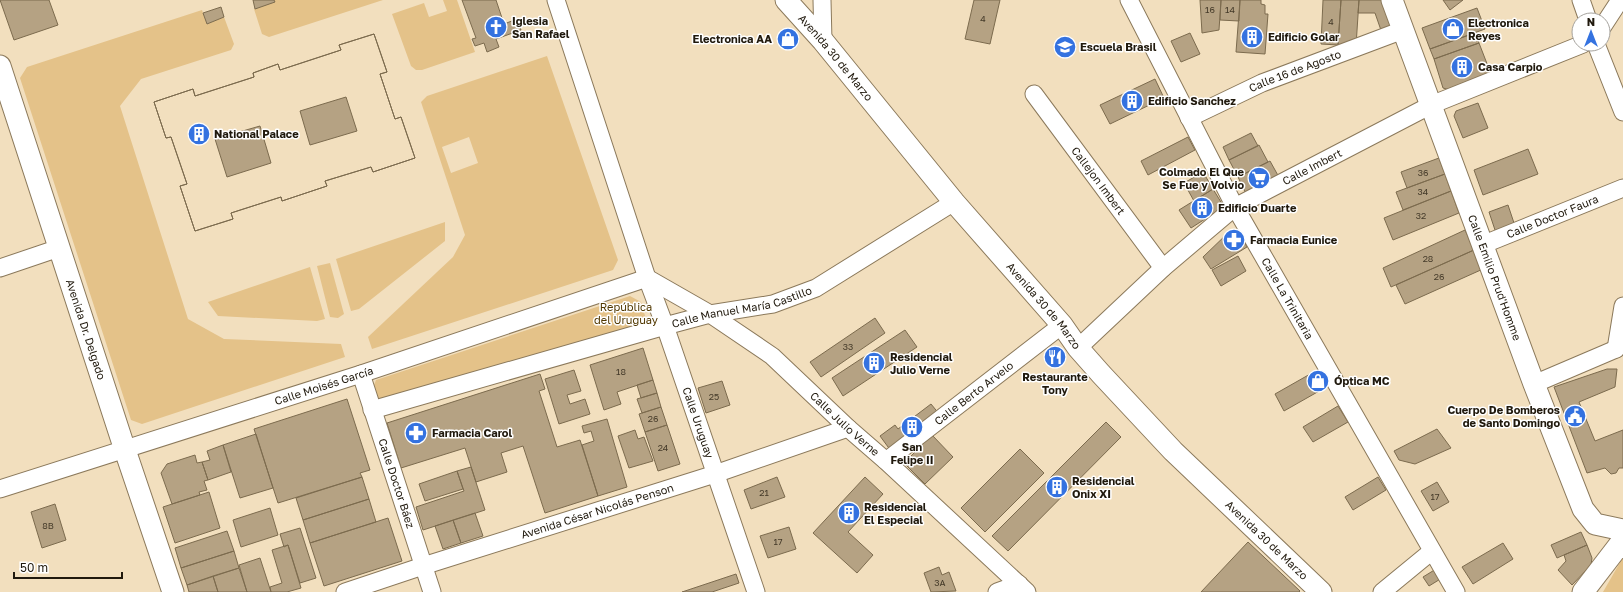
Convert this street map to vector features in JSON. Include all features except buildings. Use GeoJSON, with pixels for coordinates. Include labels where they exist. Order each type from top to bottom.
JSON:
{"type":"FeatureCollection","features":[{"type":"Feature","properties":{"kind":"main road","name":"Avenida 30 de Marzo"},"geometry":{"type":"LineString","coordinates":[[786,0],[823,41],[954,202],[1062,325],[1078,348],[1173,451],[1321,592]]}},
{"type":"Feature","properties":{"kind":"main road","name":"Calle Emilio Prud'Homme"},"geometry":{"type":"LineString","coordinates":[[1392,0],[1534,384],[1583,510],[1595,524],[1623,530]]}},
{"type":"Feature","properties":{"kind":"main road","name":"Avenida Dr. Delgado"},"geometry":{"type":"LineString","coordinates":[[0,66],[125,450],[173,592]]}},
{"type":"Feature","properties":{"kind":"main road"},"geometry":{"type":"LineString","coordinates":[[1583,592],[1623,540]]}},
{"type":"Feature","properties":{"kind":"street","name":"Calle Uruguay"},"geometry":{"type":"LineString","coordinates":[[556,0],[647,278],[665,326],[756,592]]}},
{"type":"Feature","properties":{"kind":"street"},"geometry":{"type":"LineString","coordinates":[[822,0],[823,41]]}},
{"type":"Feature","properties":{"kind":"street","name":"Calle La Trinitaria"},"geometry":{"type":"LineString","coordinates":[[1129,0],[1235,207],[1456,592]]}},
{"type":"Feature","properties":{"kind":"street"},"geometry":{"type":"LineString","coordinates":[[1581,0],[1585,12]]}},
{"type":"Feature","properties":{"kind":"street"},"geometry":{"type":"LineString","coordinates":[[1611,14],[1620,0]]}},
{"type":"Feature","properties":{"kind":"street","name":"Calle 16 de Agosto"},"geometry":{"type":"LineString","coordinates":[[1190,118],[1262,83],[1403,30]]}},
{"type":"Feature","properties":{"kind":"street","name":"Calle Imbert"},"geometry":{"type":"LineString","coordinates":[[1078,348],[1163,268],[1235,207],[1432,105],[1571,49]]}},
{"type":"Feature","properties":{"kind":"street"},"geometry":{"type":"LineString","coordinates":[[1599,52],[1623,112]]}},
{"type":"Feature","properties":{"kind":"street","name":"Callejon Imbert"},"geometry":{"type":"LineString","coordinates":[[1034,94],[1163,268]]}},
{"type":"Feature","properties":{"kind":"street","name":"Calle Doctor Faura"},"geometry":{"type":"LineString","coordinates":[[1482,245],[1623,188]]}},
{"type":"Feature","properties":{"kind":"street","name":"Calle Manuel María Castillo"},"geometry":{"type":"LineString","coordinates":[[372,410],[710,314],[773,304],[816,288],[954,202]]}},
{"type":"Feature","properties":{"kind":"street"},"geometry":{"type":"LineString","coordinates":[[0,268],[59,248]]}},
{"type":"Feature","properties":{"kind":"street","name":"Calle Julio Verne"},"geometry":{"type":"LineString","coordinates":[[647,278],[710,314],[772,356],[848,428],[886,461],[1023,588]]}},
{"type":"Feature","properties":{"kind":"street","name":"Calle Moisés García"},"geometry":{"type":"LineString","coordinates":[[0,489],[361,374],[647,278]]}},
{"type":"Feature","properties":{"kind":"street"},"geometry":{"type":"LineString","coordinates":[[1534,384],[1619,351],[1623,306]]}},
{"type":"Feature","properties":{"kind":"street","name":"Calle Berto Arvelo"},"geometry":{"type":"LineString","coordinates":[[886,461],[1062,325]]}},
{"type":"Feature","properties":{"kind":"street","name":"Calle Doctor Báez"},"geometry":{"type":"LineString","coordinates":[[361,374],[432,592]]}},
{"type":"Feature","properties":{"kind":"street","name":"Avenida César Nicolás Penson"},"geometry":{"type":"LineString","coordinates":[[345,592],[715,474],[848,428]]}},
{"type":"Feature","properties":{"kind":"street"},"geometry":{"type":"LineString","coordinates":[[1382,592],[1432,551]]}},
{"type":"Feature","properties":{"kind":"street"},"geometry":{"type":"LineString","coordinates":[[997,592],[1023,588]]}},
{"type":"Feature","properties":{"kind":"green space"},"geometry":{"type":"Polygon","coordinates":[[[274,0],[383,0],[269,37],[262,34],[254,9],[274,2],[274,0]]]}},
{"type":"Feature","properties":{"kind":"green space"},"geometry":{"type":"Polygon","coordinates":[[[443,0],[457,0],[475,52],[422,70],[416,70],[411,66],[392,14],[424,3],[429,17],[447,11],[443,0]]]}},
{"type":"Feature","properties":{"kind":"green space"},"geometry":{"type":"Polygon","coordinates":[[[202,10],[207,24],[224,17],[234,44],[231,50],[141,79],[120,106],[188,319],[224,339],[341,344],[345,357],[142,424],[131,420],[20,78],[27,67],[202,10]]]}},
{"type":"Feature","properties":{"kind":"green space"},"geometry":{"type":"Polygon","coordinates":[[[547,56],[618,260],[613,270],[372,349],[368,337],[453,257],[465,235],[421,102],[427,96],[547,56]],[[469,137],[442,147],[451,173],[478,163],[469,137]]]}},
{"type":"Feature","properties":{"kind":"green space"},"geometry":{"type":"Polygon","coordinates":[[[445,222],[445,241],[359,309],[351,311],[336,259],[445,222]]]}},
{"type":"Feature","properties":{"kind":"green space"},"geometry":{"type":"Polygon","coordinates":[[[330,263],[344,314],[338,318],[330,317],[317,266],[330,263]]]}},
{"type":"Feature","properties":{"kind":"green space"},"geometry":{"type":"Polygon","coordinates":[[[310,267],[325,319],[317,321],[218,316],[208,302],[310,267]]]}},
{"type":"Feature","properties":{"kind":"green space","name":"República del Uruguay"},"geometry":{"type":"Polygon","coordinates":[[[630,296],[641,302],[646,319],[642,325],[378,400],[374,385],[376,380],[630,296]]]}},
{"type":"Feature","properties":{"kind":"green space"},"geometry":{"type":"Polygon","coordinates":[[[1622,559],[1623,592],[1603,592],[1622,559]]]}},
{"type":"Feature","properties":{"kind":"place","name":"Iglesia San Rafael"},"geometry":{"type":"Point","coordinates":[496,27]}},
{"type":"Feature","properties":{"kind":"place","name":"Electronica Reyes"},"geometry":{"type":"Point","coordinates":[1453,29]}},
{"type":"Feature","properties":{"kind":"place","name":"Edificio Golar"},"geometry":{"type":"Point","coordinates":[1252,37]}},
{"type":"Feature","properties":{"kind":"place","name":"Electronica AA"},"geometry":{"type":"Point","coordinates":[788,39]}},
{"type":"Feature","properties":{"kind":"place","name":"Escuela Brasil"},"geometry":{"type":"Point","coordinates":[1065,47]}},
{"type":"Feature","properties":{"kind":"place","name":"Casa Carpio"},"geometry":{"type":"Point","coordinates":[1462,67]}},
{"type":"Feature","properties":{"kind":"place","name":"Edificio Sanchez"},"geometry":{"type":"Point","coordinates":[1132,101]}},
{"type":"Feature","properties":{"kind":"place","name":"National Palace"},"geometry":{"type":"Point","coordinates":[199,134]}},
{"type":"Feature","properties":{"kind":"place","name":"Colmado El Que Se Fue y Volvio"},"geometry":{"type":"Point","coordinates":[1259,178]}},
{"type":"Feature","properties":{"kind":"place","name":"Edificio Duarte"},"geometry":{"type":"Point","coordinates":[1202,208]}},
{"type":"Feature","properties":{"kind":"place","name":"Farmacia Eunice"},"geometry":{"type":"Point","coordinates":[1234,240]}},
{"type":"Feature","properties":{"kind":"place","name":"Restaurante Tony"},"geometry":{"type":"Point","coordinates":[1055,357]}},
{"type":"Feature","properties":{"kind":"place","name":"Residencial Julio Verne"},"geometry":{"type":"Point","coordinates":[874,363]}},
{"type":"Feature","properties":{"kind":"place","name":"Óptica MC"},"geometry":{"type":"Point","coordinates":[1318,381]}},
{"type":"Feature","properties":{"kind":"place","name":"Cuerpo De Bomberos de Santo Domingo"},"geometry":{"type":"Point","coordinates":[1575,416]}},
{"type":"Feature","properties":{"kind":"place","name":"San Felipe II"},"geometry":{"type":"Point","coordinates":[912,427]}},
{"type":"Feature","properties":{"kind":"place","name":"Farmacia Carol"},"geometry":{"type":"Point","coordinates":[416,433]}},
{"type":"Feature","properties":{"kind":"place","name":"Residencial Onix XI"},"geometry":{"type":"Point","coordinates":[1057,487]}},
{"type":"Feature","properties":{"kind":"place","name":"Residencial El Especial"},"geometry":{"type":"Point","coordinates":[849,513]}}]}
